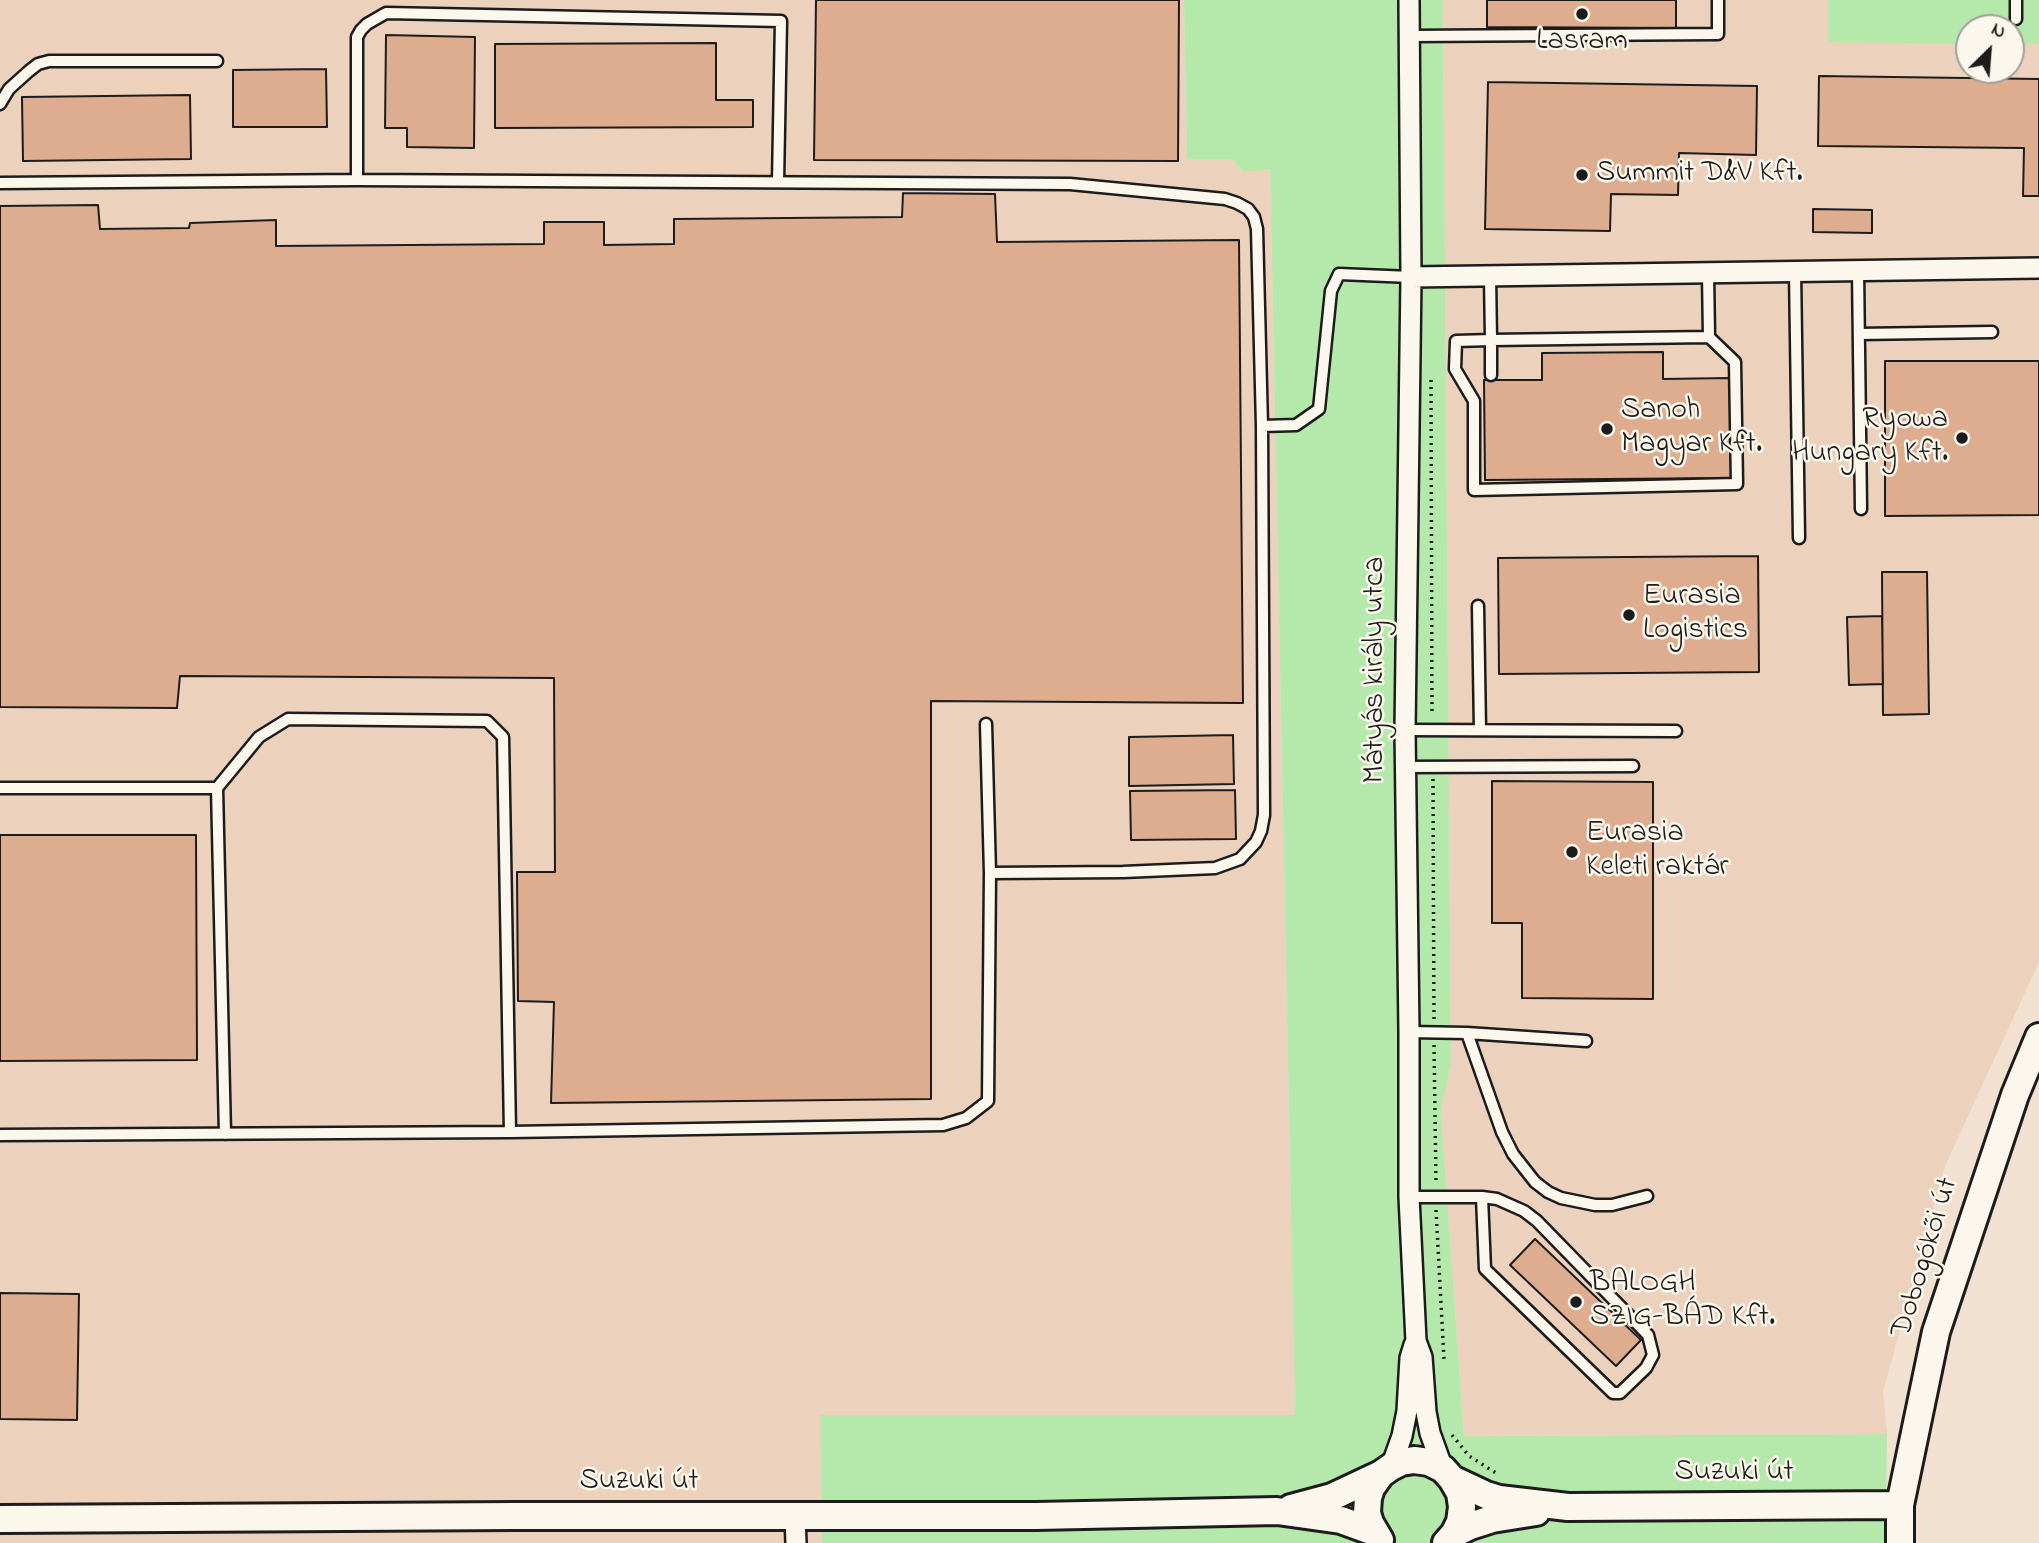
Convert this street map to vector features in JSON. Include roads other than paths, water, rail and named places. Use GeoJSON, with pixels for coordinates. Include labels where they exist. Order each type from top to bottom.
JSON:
{"type":"FeatureCollection","features":[{"type":"Feature","properties":{"kind":"main road","name":"Dobogókői út"},"geometry":{"type":"LineString","coordinates":[[1900,1543],[1900,1505],[1936,1332],[2015,1095],[2039,1037]]}},
{"type":"Feature","properties":{"kind":"main road"},"geometry":{"type":"LineString","coordinates":[[1277,1511],[1332,1497],[1401,1462],[1419,1460],[1429,1462],[1486,1495],[1568,1507]]}},
{"type":"Feature","properties":{"kind":"main road"},"geometry":{"type":"LineString","coordinates":[[1379,1538],[1368,1518],[1367,1503],[1371,1488],[1386,1470]]}},
{"type":"Feature","properties":{"kind":"main road"},"geometry":{"type":"LineString","coordinates":[[1448,1474],[1460,1493],[1462,1507],[1460,1522],[1450,1539]]}},
{"type":"Feature","properties":{"kind":"main road","name":"Suzuki út"},"geometry":{"type":"LineString","coordinates":[[1568,1507],[1900,1505]]}},
{"type":"Feature","properties":{"kind":"main road"},"geometry":{"type":"LineString","coordinates":[[1450,1539],[1469,1526],[1492,1519],[1568,1507]]}},
{"type":"Feature","properties":{"kind":"main road","name":"Suzuki út"},"geometry":{"type":"LineString","coordinates":[[0,1518],[42,1520],[517,1516],[796,1530],[1036,1516],[1277,1511]]}},
{"type":"Feature","properties":{"kind":"main road"},"geometry":{"type":"LineString","coordinates":[[1277,1511],[1341,1520],[1379,1538]]}},
{"type":"Feature","properties":{"kind":"street","name":"Mátyás király utca"},"geometry":{"type":"LineString","coordinates":[[1409,0],[1412,277],[1405,730],[1409,1198],[1416,1341],[1422,1357],[1426,1412],[1430,1433],[1448,1474]]}},
{"type":"Feature","properties":{"kind":"street"},"geometry":{"type":"LineString","coordinates":[[1412,277],[2039,268]]}},
{"type":"Feature","properties":{"kind":"street","name":"Mátyás király utca"},"geometry":{"type":"LineString","coordinates":[[1386,1470],[1402,1436],[1407,1411],[1410,1358],[1416,1341]]}},
{"type":"Feature","properties":{"kind":"lane"},"geometry":{"type":"LineString","coordinates":[[1409,36],[1718,34],[1718,0]]}},
{"type":"Feature","properties":{"kind":"lane"},"geometry":{"type":"LineString","coordinates":[[357,180],[357,37],[367,24],[386,13],[781,20],[778,182]]}},
{"type":"Feature","properties":{"kind":"lane"},"geometry":{"type":"LineString","coordinates":[[0,104],[9,89],[29,71],[38,64],[49,61],[217,61]]}},
{"type":"Feature","properties":{"kind":"lane"},"geometry":{"type":"LineString","coordinates":[[0,183],[357,180],[1070,184],[1225,199],[1248,209],[1254,217],[1257,229],[1262,426],[1264,815],[1261,831],[1256,842],[1240,859],[1215,868],[990,873]]}},
{"type":"Feature","properties":{"kind":"lane"},"geometry":{"type":"LineString","coordinates":[[1858,270],[1861,509]]}},
{"type":"Feature","properties":{"kind":"lane"},"geometry":{"type":"LineString","coordinates":[[1795,271],[1799,538]]}},
{"type":"Feature","properties":{"kind":"lane"},"geometry":{"type":"LineString","coordinates":[[1708,273],[1709,337]]}},
{"type":"Feature","properties":{"kind":"lane"},"geometry":{"type":"LineString","coordinates":[[1262,426],[1296,425],[1319,409],[1331,290],[1339,274],[1412,277]]}},
{"type":"Feature","properties":{"kind":"lane"},"geometry":{"type":"LineString","coordinates":[[1490,276],[1491,375]]}},
{"type":"Feature","properties":{"kind":"lane"},"geometry":{"type":"LineString","coordinates":[[1859,334],[1992,332]]}},
{"type":"Feature","properties":{"kind":"lane"},"geometry":{"type":"LineString","coordinates":[[1709,337],[1735,362],[1737,484],[1474,490],[1474,401],[1455,369],[1456,341],[1491,340],[1709,337]]}},
{"type":"Feature","properties":{"kind":"lane"},"geometry":{"type":"LineString","coordinates":[[1478,606],[1480,730]]}},
{"type":"Feature","properties":{"kind":"lane"},"geometry":{"type":"LineString","coordinates":[[225,1134],[217,789],[259,737],[288,719],[488,721],[503,737],[510,1132]]}},
{"type":"Feature","properties":{"kind":"lane"},"geometry":{"type":"LineString","coordinates":[[0,1135],[510,1132],[943,1125],[966,1118],[988,1101],[990,873],[986,724]]}},
{"type":"Feature","properties":{"kind":"lane"},"geometry":{"type":"LineString","coordinates":[[1405,730],[1676,731]]}},
{"type":"Feature","properties":{"kind":"lane"},"geometry":{"type":"LineString","coordinates":[[1405,767],[1633,766]]}},
{"type":"Feature","properties":{"kind":"lane"},"geometry":{"type":"LineString","coordinates":[[0,788],[217,789]]}},
{"type":"Feature","properties":{"kind":"lane"},"geometry":{"type":"LineString","coordinates":[[1409,1032],[1586,1041]]}},
{"type":"Feature","properties":{"kind":"lane"},"geometry":{"type":"LineString","coordinates":[[1467,1033],[1502,1132],[1518,1162],[1535,1182],[1561,1198],[1595,1205],[1612,1205],[1647,1196]]}},
{"type":"Feature","properties":{"kind":"lane"},"geometry":{"type":"LineString","coordinates":[[1409,1198],[1482,1197],[1497,1199],[1524,1211],[1536,1221],[1648,1335],[1653,1356],[1646,1368],[1620,1393],[1613,1393],[1485,1269],[1482,1197]]}},
{"type":"Feature","properties":{"kind":"place","name":"Lasram"},"geometry":{"type":"Point","coordinates":[1582,14]}},
{"type":"Feature","properties":{"kind":"place","name":"Summit D&V Kft."},"geometry":{"type":"Point","coordinates":[1582,175]}},
{"type":"Feature","properties":{"kind":"place","name":"Sanoh Magyar Kft."},"geometry":{"type":"Point","coordinates":[1607,429]}},
{"type":"Feature","properties":{"kind":"place","name":"Ryowa Hungary Kft."},"geometry":{"type":"Point","coordinates":[1962,438]}},
{"type":"Feature","properties":{"kind":"place","name":"Eurasia Logistics"},"geometry":{"type":"Point","coordinates":[1629,615]}},
{"type":"Feature","properties":{"kind":"place","name":"Eurasia Keleti raktár"},"geometry":{"type":"Point","coordinates":[1572,852]}},
{"type":"Feature","properties":{"kind":"place","name":"BALOGH SZIG-BÁD Kft."},"geometry":{"type":"Point","coordinates":[1576,1302]}}]}
